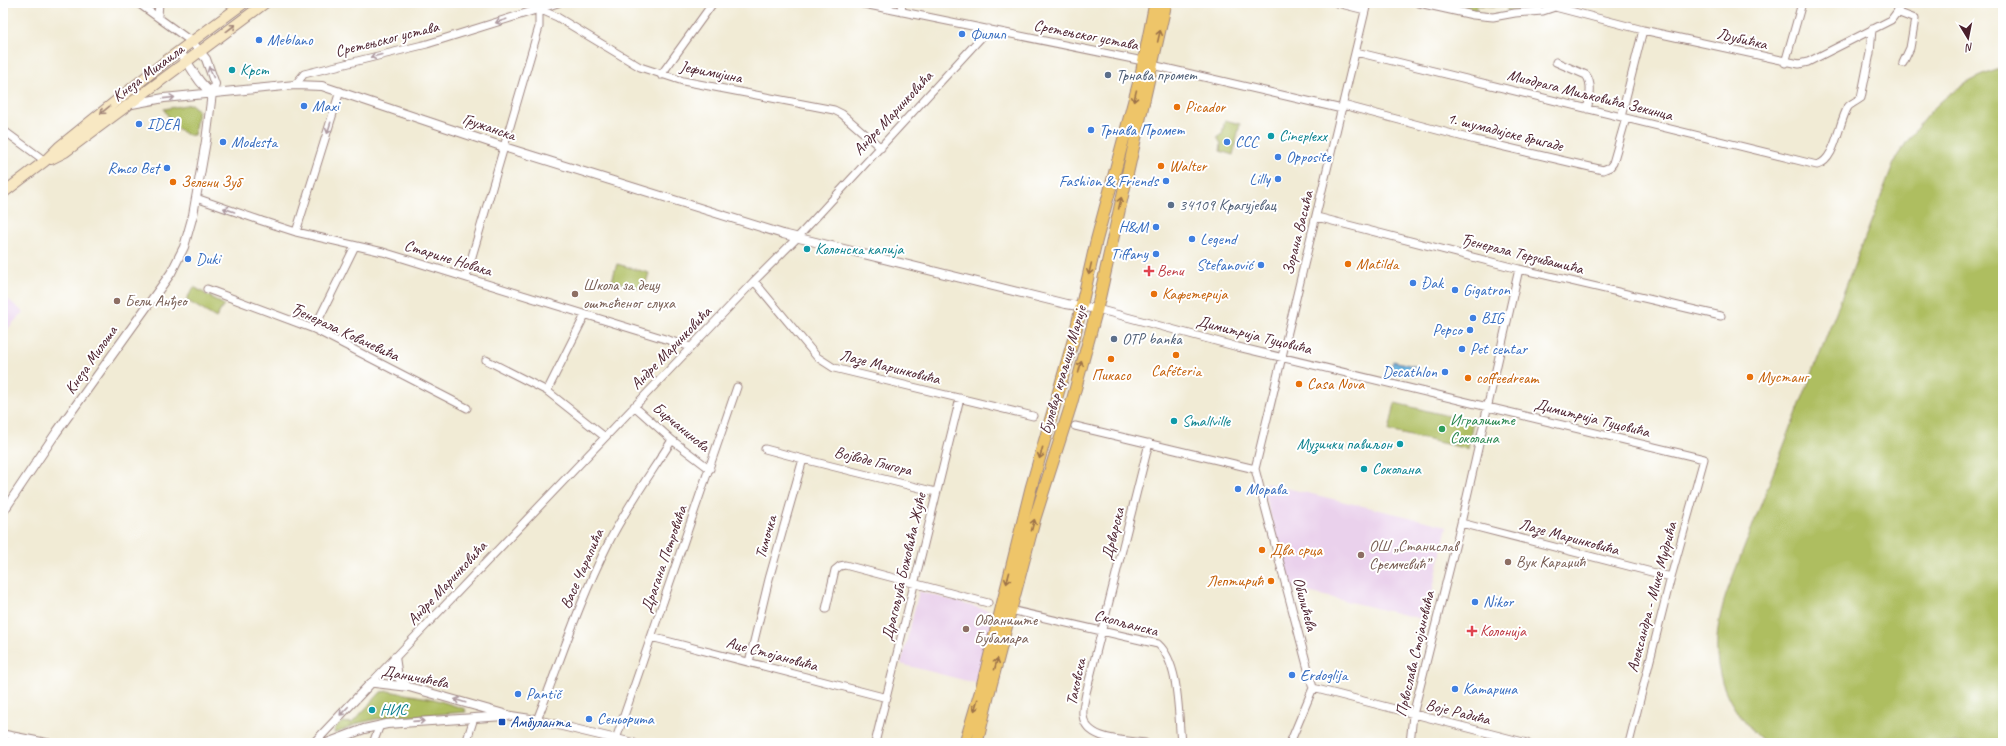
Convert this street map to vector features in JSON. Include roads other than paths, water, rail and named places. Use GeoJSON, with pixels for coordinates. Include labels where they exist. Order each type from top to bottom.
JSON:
{"type":"FeatureCollection","features":[{"type":"Feature","properties":{"kind":"main road","name":"Кнеза Михаила"},"geometry":{"type":"LineString","coordinates":[[3,193],[45,161],[59,147],[179,51],[244,3]]}},
{"type":"Feature","properties":{"kind":"main road","name":"Кнеза Михаила"},"geometry":{"type":"LineString","coordinates":[[45,161],[65,152],[265,3]]}},
{"type":"Feature","properties":{"kind":"main road","name":"Булевар краљице Марије"},"geometry":{"type":"LineString","coordinates":[[977,743],[1010,610],[1035,518],[1071,405],[1097,309],[1148,63],[1155,3]]}},
{"type":"Feature","properties":{"kind":"main road","name":"Булевар краљице Марије"},"geometry":{"type":"LineString","coordinates":[[965,743],[982,686],[1031,488],[1068,361],[1081,307],[1166,3]]}},
{"type":"Feature","properties":{"kind":"street"},"geometry":{"type":"LineString","coordinates":[[138,3],[192,42],[200,52],[215,80],[212,93],[202,85],[188,61],[179,51]]}},
{"type":"Feature","properties":{"kind":"street"},"geometry":{"type":"LineString","coordinates":[[158,16],[159,3]]}},
{"type":"Feature","properties":{"kind":"street"},"geometry":{"type":"LineString","coordinates":[[466,277],[539,27],[538,9],[532,3]]}},
{"type":"Feature","properties":{"kind":"street","name":"Сретењског устава"},"geometry":{"type":"LineString","coordinates":[[295,85],[304,74],[427,44],[558,3]]}},
{"type":"Feature","properties":{"kind":"street"},"geometry":{"type":"LineString","coordinates":[[661,75],[713,3]]}},
{"type":"Feature","properties":{"kind":"street","name":"Сретењског устава"},"geometry":{"type":"LineString","coordinates":[[859,3],[1148,63]]}},
{"type":"Feature","properties":{"kind":"street"},"geometry":{"type":"LineString","coordinates":[[902,3],[902,12]]}},
{"type":"Feature","properties":{"kind":"street"},"geometry":{"type":"LineString","coordinates":[[1337,3],[1366,7]]}},
{"type":"Feature","properties":{"kind":"street","name":"Љубићка"},"geometry":{"type":"LineString","coordinates":[[1419,3],[1467,14],[1493,17],[1515,13],[1543,11],[1555,7],[1643,30],[1785,62],[1804,64],[1890,20],[1897,12]]}},
{"type":"Feature","properties":{"kind":"street"},"geometry":{"type":"LineString","coordinates":[[1785,62],[1802,3]]}},
{"type":"Feature","properties":{"kind":"street"},"geometry":{"type":"LineString","coordinates":[[1900,3],[1897,12],[1913,16],[1915,22],[1910,48],[1904,63]]}},
{"type":"Feature","properties":{"kind":"street","name":"Зорана Васића"},"geometry":{"type":"LineString","coordinates":[[1256,469],[1366,7]]}},
{"type":"Feature","properties":{"kind":"street","name":"Јефимијина"},"geometry":{"type":"LineString","coordinates":[[538,9],[557,17],[633,64],[661,75],[683,81],[830,108],[842,114],[881,148]]}},
{"type":"Feature","properties":{"kind":"street","name":"Миодрага Миљковића Зекинца"},"geometry":{"type":"LineString","coordinates":[[1356,52],[1817,165],[1826,161],[1848,106],[1861,98],[1870,53],[1872,29]]}},
{"type":"Feature","properties":{"kind":"street","name":"Андре Маринковића"},"geometry":{"type":"LineString","coordinates":[[371,683],[634,406],[797,238],[989,30]]}},
{"type":"Feature","properties":{"kind":"street","name":"1. шумадијске бригаде"},"geometry":{"type":"LineString","coordinates":[[1148,63],[1343,107],[1603,170],[1610,167],[1613,163],[1643,30]]}},
{"type":"Feature","properties":{"kind":"street"},"geometry":{"type":"LineString","coordinates":[[1556,62],[1586,75],[1589,79],[1590,95],[1588,109]]}},
{"type":"Feature","properties":{"kind":"street","name":"Гружанска"},"geometry":{"type":"LineString","coordinates":[[131,104],[153,99],[295,85],[322,86],[504,147],[797,238]]}},
{"type":"Feature","properties":{"kind":"street"},"geometry":{"type":"LineString","coordinates":[[296,232],[340,91]]}},
{"type":"Feature","properties":{"kind":"street","name":"Кнеза Милоша"},"geometry":{"type":"LineString","coordinates":[[3,512],[56,433],[174,267],[189,231],[196,198],[212,93]]}},
{"type":"Feature","properties":{"kind":"street"},"geometry":{"type":"LineString","coordinates":[[3,130],[45,161]]}},
{"type":"Feature","properties":{"kind":"street","name":"Старине Новака"},"geometry":{"type":"LineString","coordinates":[[196,198],[296,232],[383,252],[691,347]]}},
{"type":"Feature","properties":{"kind":"street","name":"Ђенерала Терзибашића"},"geometry":{"type":"LineString","coordinates":[[1317,217],[1519,269],[1721,316]]}},
{"type":"Feature","properties":{"kind":"street","name":"Димитрија Туцовића"},"geometry":{"type":"LineString","coordinates":[[797,238],[1081,307],[1097,309],[1282,358],[1704,459]]}},
{"type":"Feature","properties":{"kind":"street"},"geometry":{"type":"LineString","coordinates":[[314,329],[355,246]]}},
{"type":"Feature","properties":{"kind":"street","name":"Првослава Стојановића"},"geometry":{"type":"LineString","coordinates":[[1410,743],[1413,715],[1461,523],[1519,269]]}},
{"type":"Feature","properties":{"kind":"street","name":"Лазе Маринковића"},"geometry":{"type":"LineString","coordinates":[[754,281],[817,358],[834,368],[1033,416]]}},
{"type":"Feature","properties":{"kind":"street","name":"Ђенерала Ковачевића"},"geometry":{"type":"LineString","coordinates":[[207,288],[314,329],[467,408]]}},
{"type":"Feature","properties":{"kind":"street"},"geometry":{"type":"LineString","coordinates":[[547,391],[585,315]]}},
{"type":"Feature","properties":{"kind":"street"},"geometry":{"type":"LineString","coordinates":[[486,360],[547,391],[605,437]]}},
{"type":"Feature","properties":{"kind":"street","name":"Драгана Петровића"},"geometry":{"type":"LineString","coordinates":[[616,739],[737,388]]}},
{"type":"Feature","properties":{"kind":"street","name":"Драгољуба Божовића Жуће"},"geometry":{"type":"LineString","coordinates":[[876,743],[960,398]]}},
{"type":"Feature","properties":{"kind":"street","name":"Бирчанинова"},"geometry":{"type":"LineString","coordinates":[[634,406],[672,440],[710,468]]}},
{"type":"Feature","properties":{"kind":"street"},"geometry":{"type":"LineString","coordinates":[[1075,426],[1256,469]]}},
{"type":"Feature","properties":{"kind":"street","name":"Васе Чарапића"},"geometry":{"type":"LineString","coordinates":[[537,720],[586,590],[601,558],[614,532],[672,440]]}},
{"type":"Feature","properties":{"kind":"street","name":"Дрварска"},"geometry":{"type":"LineString","coordinates":[[1103,631],[1150,443]]}},
{"type":"Feature","properties":{"kind":"street"},"geometry":{"type":"LineString","coordinates":[[765,449],[803,459]]}},
{"type":"Feature","properties":{"kind":"street","name":"Војводе Глигора"},"geometry":{"type":"LineString","coordinates":[[803,459],[936,492]]}},
{"type":"Feature","properties":{"kind":"street","name":"Тимочка"},"geometry":{"type":"LineString","coordinates":[[749,662],[769,579],[803,459]]}},
{"type":"Feature","properties":{"kind":"street","name":"Александра - Мике Мудрића"},"geometry":{"type":"LineString","coordinates":[[1629,743],[1671,577],[1704,459]]}},
{"type":"Feature","properties":{"kind":"street","name":"Обилићева"},"geometry":{"type":"LineString","coordinates":[[1256,469],[1257,482],[1313,688]]}},
{"type":"Feature","properties":{"kind":"street","name":"Лазе Маринковића"},"geometry":{"type":"LineString","coordinates":[[1461,523],[1671,577]]}},
{"type":"Feature","properties":{"kind":"street"},"geometry":{"type":"LineString","coordinates":[[826,609],[835,570],[840,566],[845,565],[988,603]]}},
{"type":"Feature","properties":{"kind":"street","name":"Скопљанска"},"geometry":{"type":"LineString","coordinates":[[1010,610],[1158,644],[1164,651],[1176,686],[1181,743]]}},
{"type":"Feature","properties":{"kind":"street","name":"Таковска"},"geometry":{"type":"LineString","coordinates":[[1103,631],[1086,693],[1083,714],[1085,724],[1091,732],[1099,736],[1145,743]]}},
{"type":"Feature","properties":{"kind":"street","name":"Аце Стојановића"},"geometry":{"type":"LineString","coordinates":[[651,637],[887,698]]}},
{"type":"Feature","properties":{"kind":"street"},"geometry":{"type":"LineString","coordinates":[[395,657],[398,677],[409,687]]}},
{"type":"Feature","properties":{"kind":"street","name":"Даничићева"},"geometry":{"type":"LineString","coordinates":[[314,743],[371,683],[385,683],[409,687],[511,716],[537,720],[633,743]]}},
{"type":"Feature","properties":{"kind":"street"},"geometry":{"type":"LineString","coordinates":[[1290,743],[1313,688]]}},
{"type":"Feature","properties":{"kind":"street","name":"Воје Радића"},"geometry":{"type":"LineString","coordinates":[[1313,688],[1413,715],[1527,743]]}},
{"type":"Feature","properties":{"kind":"street"},"geometry":{"type":"LineString","coordinates":[[466,743],[478,707]]}},
{"type":"Feature","properties":{"kind":"street","name":"Даничићева"},"geometry":{"type":"LineString","coordinates":[[327,743],[380,725],[511,716]]}},
{"type":"Feature","properties":{"kind":"street"},"geometry":{"type":"LineString","coordinates":[[373,743],[380,725]]}},
{"type":"Feature","properties":{"kind":"street"},"geometry":{"type":"LineString","coordinates":[[328,727],[328,734],[331,737],[342,737]]}},
{"type":"Feature","properties":{"kind":"street"},"geometry":{"type":"LineString","coordinates":[[3,734],[49,743]]}},
{"type":"Feature","properties":{"kind":"water"},"geometry":{"type":"Polygon","coordinates":[[[1393,361],[1418,367],[1416,376],[1391,370],[1393,361]]]}},
{"type":"Feature","properties":{"kind":"place","name":"Филип"},"geometry":{"type":"Point","coordinates":[962,34]}},
{"type":"Feature","properties":{"kind":"place","name":"Meblano"},"geometry":{"type":"Point","coordinates":[259,40]}},
{"type":"Feature","properties":{"kind":"place","name":"Крст"},"geometry":{"type":"Point","coordinates":[232,70]}},
{"type":"Feature","properties":{"kind":"place","name":"Трнава промет"},"geometry":{"type":"Point","coordinates":[1108,75]}},
{"type":"Feature","properties":{"kind":"place","name":"Maxi"},"geometry":{"type":"Point","coordinates":[304,106]}},
{"type":"Feature","properties":{"kind":"place","name":"Picador"},"geometry":{"type":"Point","coordinates":[1177,107]}},
{"type":"Feature","properties":{"kind":"place","name":"IDEA"},"geometry":{"type":"Point","coordinates":[139,124]}},
{"type":"Feature","properties":{"kind":"place","name":"Трнава Промет"},"geometry":{"type":"Point","coordinates":[1091,130]}},
{"type":"Feature","properties":{"kind":"place","name":"Cineplexx"},"geometry":{"type":"Point","coordinates":[1271,136]}},
{"type":"Feature","properties":{"kind":"place","name":"Modesta"},"geometry":{"type":"Point","coordinates":[223,142]}},
{"type":"Feature","properties":{"kind":"place","name":"CCC"},"geometry":{"type":"Point","coordinates":[1227,142]}},
{"type":"Feature","properties":{"kind":"place","name":"Opposite"},"geometry":{"type":"Point","coordinates":[1278,157]}},
{"type":"Feature","properties":{"kind":"place","name":"Walter"},"geometry":{"type":"Point","coordinates":[1161,166]}},
{"type":"Feature","properties":{"kind":"place","name":"Rmco Bet"},"geometry":{"type":"Point","coordinates":[167,168]}},
{"type":"Feature","properties":{"kind":"place","name":"Lilly"},"geometry":{"type":"Point","coordinates":[1278,179]}},
{"type":"Feature","properties":{"kind":"place","name":"Fashion & Friends"},"geometry":{"type":"Point","coordinates":[1166,181]}},
{"type":"Feature","properties":{"kind":"place","name":"Зелени Зуб"},"geometry":{"type":"Point","coordinates":[173,182]}},
{"type":"Feature","properties":{"kind":"place","name":"34109 Крагујевац"},"geometry":{"type":"Point","coordinates":[1171,205]}},
{"type":"Feature","properties":{"kind":"place","name":"H&M"},"geometry":{"type":"Point","coordinates":[1156,227]}},
{"type":"Feature","properties":{"kind":"place","name":"Legend"},"geometry":{"type":"Point","coordinates":[1192,239]}},
{"type":"Feature","properties":{"kind":"place","name":"Колонска капија"},"geometry":{"type":"Point","coordinates":[807,249]}},
{"type":"Feature","properties":{"kind":"place","name":"Tiffany"},"geometry":{"type":"Point","coordinates":[1156,254]}},
{"type":"Feature","properties":{"kind":"place","name":"Duki"},"geometry":{"type":"Point","coordinates":[188,259]}},
{"type":"Feature","properties":{"kind":"place","name":"Matilda"},"geometry":{"type":"Point","coordinates":[1348,264]}},
{"type":"Feature","properties":{"kind":"place","name":"Stefanović"},"geometry":{"type":"Point","coordinates":[1261,265]}},
{"type":"Feature","properties":{"kind":"place","name":"Benu"},"geometry":{"type":"Point","coordinates":[1149,271]}},
{"type":"Feature","properties":{"kind":"place","name":"Đak"},"geometry":{"type":"Point","coordinates":[1413,283]}},
{"type":"Feature","properties":{"kind":"place","name":"Gigatron"},"geometry":{"type":"Point","coordinates":[1455,290]}},
{"type":"Feature","properties":{"kind":"place","name":"Школа за децу оштећеног слуха"},"geometry":{"type":"Point","coordinates":[575,294]}},
{"type":"Feature","properties":{"kind":"place","name":"Кафетерија"},"geometry":{"type":"Point","coordinates":[1154,294]}},
{"type":"Feature","properties":{"kind":"place","name":"Бели Анђео"},"geometry":{"type":"Point","coordinates":[117,301]}},
{"type":"Feature","properties":{"kind":"place","name":"BIG"},"geometry":{"type":"Point","coordinates":[1473,318]}},
{"type":"Feature","properties":{"kind":"place","name":"Pepco"},"geometry":{"type":"Point","coordinates":[1470,330]}},
{"type":"Feature","properties":{"kind":"place","name":"OTP banka"},"geometry":{"type":"Point","coordinates":[1114,339]}},
{"type":"Feature","properties":{"kind":"place","name":"Pet centar"},"geometry":{"type":"Point","coordinates":[1462,349]}},
{"type":"Feature","properties":{"kind":"place","name":"Caféteria"},"geometry":{"type":"Point","coordinates":[1176,355]}},
{"type":"Feature","properties":{"kind":"place","name":"Пикасо"},"geometry":{"type":"Point","coordinates":[1111,359]}},
{"type":"Feature","properties":{"kind":"place","name":"Decathlon"},"geometry":{"type":"Point","coordinates":[1445,372]}},
{"type":"Feature","properties":{"kind":"place","name":"Мустанг"},"geometry":{"type":"Point","coordinates":[1750,377]}},
{"type":"Feature","properties":{"kind":"place","name":"coffeedream"},"geometry":{"type":"Point","coordinates":[1468,378]}},
{"type":"Feature","properties":{"kind":"place","name":"Casa Nova"},"geometry":{"type":"Point","coordinates":[1299,384]}},
{"type":"Feature","properties":{"kind":"place","name":"Smallville"},"geometry":{"type":"Point","coordinates":[1174,421]}},
{"type":"Feature","properties":{"kind":"place","name":"Игралиште Соколана"},"geometry":{"type":"Point","coordinates":[1442,429]}},
{"type":"Feature","properties":{"kind":"place","name":"Музички павиљон"},"geometry":{"type":"Point","coordinates":[1400,444]}},
{"type":"Feature","properties":{"kind":"place","name":"Соколана"},"geometry":{"type":"Point","coordinates":[1364,469]}},
{"type":"Feature","properties":{"kind":"place","name":"Морава"},"geometry":{"type":"Point","coordinates":[1238,489]}},
{"type":"Feature","properties":{"kind":"place","name":"Два срца"},"geometry":{"type":"Point","coordinates":[1262,550]}},
{"type":"Feature","properties":{"kind":"place","name":"ОШ „Станислав Сремчевић”"},"geometry":{"type":"Point","coordinates":[1361,555]}},
{"type":"Feature","properties":{"kind":"place","name":"Вук Караџић"},"geometry":{"type":"Point","coordinates":[1508,562]}},
{"type":"Feature","properties":{"kind":"place","name":"Лептирић"},"geometry":{"type":"Point","coordinates":[1271,581]}},
{"type":"Feature","properties":{"kind":"place","name":"Nikor"},"geometry":{"type":"Point","coordinates":[1475,602]}},
{"type":"Feature","properties":{"kind":"place","name":"Обданиште Бубамара"},"geometry":{"type":"Point","coordinates":[966,629]}},
{"type":"Feature","properties":{"kind":"place","name":"Колонија"},"geometry":{"type":"Point","coordinates":[1472,631]}},
{"type":"Feature","properties":{"kind":"place","name":"Erdoglija"},"geometry":{"type":"Point","coordinates":[1292,675]}},
{"type":"Feature","properties":{"kind":"place","name":"Катарина"},"geometry":{"type":"Point","coordinates":[1455,689]}},
{"type":"Feature","properties":{"kind":"place","name":"Pantič"},"geometry":{"type":"Point","coordinates":[518,694]}},
{"type":"Feature","properties":{"kind":"place","name":"НИС"},"geometry":{"type":"Point","coordinates":[372,710]}},
{"type":"Feature","properties":{"kind":"place","name":"Сеньорита"},"geometry":{"type":"Point","coordinates":[589,719]}},
{"type":"Feature","properties":{"kind":"place","name":"Амбуланта"},"geometry":{"type":"Point","coordinates":[502,722]}}]}
